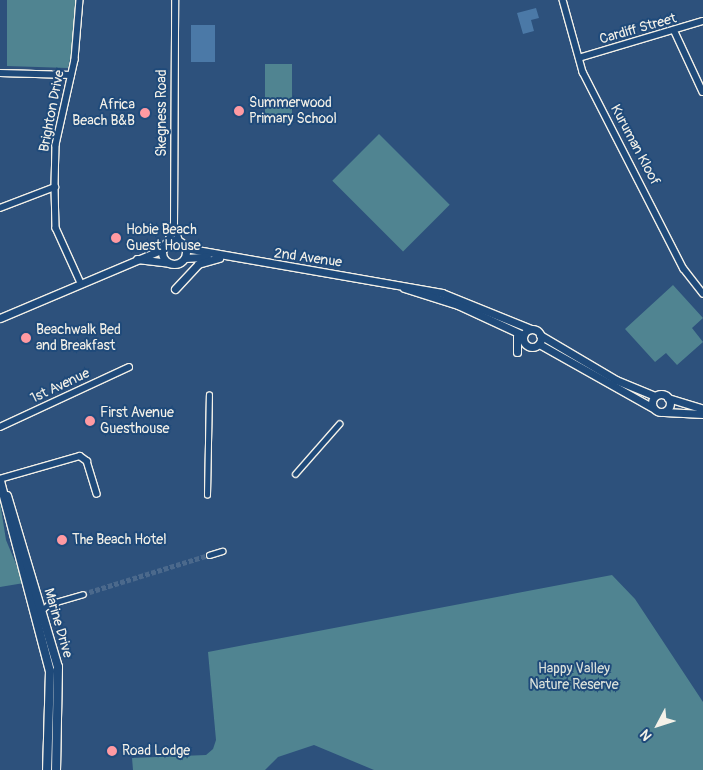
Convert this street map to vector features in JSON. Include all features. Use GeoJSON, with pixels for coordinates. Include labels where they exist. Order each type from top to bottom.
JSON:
{"type":"FeatureCollection","features":[{"type":"Feature","properties":{"kind":"main road","name":"Marine Drive"},"geometry":{"type":"LineString","coordinates":[[1,483],[38,596],[58,675],[56,770]]}},
{"type":"Feature","properties":{"kind":"main road","name":"Marine Drive"},"geometry":{"type":"LineString","coordinates":[[1,483],[50,672],[47,770]]}},
{"type":"Feature","properties":{"kind":"street","name":"Brighton Drive"},"geometry":{"type":"LineString","coordinates":[[80,0],[71,75],[56,145],[55,187],[56,228],[80,281]]}},
{"type":"Feature","properties":{"kind":"street","name":"Skegness Road"},"geometry":{"type":"LineString","coordinates":[[168,242],[174,225],[175,0]]}},
{"type":"Feature","properties":{"kind":"street","name":"Kuruman Kloof"},"geometry":{"type":"LineString","coordinates":[[563,0],[579,58],[684,269],[703,293]]}},
{"type":"Feature","properties":{"kind":"street","name":"Cardiff Street"},"geometry":{"type":"LineString","coordinates":[[579,58],[675,32],[703,21]]}},
{"type":"Feature","properties":{"kind":"street"},"geometry":{"type":"LineString","coordinates":[[675,32],[703,92]]}},
{"type":"Feature","properties":{"kind":"street"},"geometry":{"type":"LineString","coordinates":[[0,73],[71,75]]}},
{"type":"Feature","properties":{"kind":"street"},"geometry":{"type":"LineString","coordinates":[[0,208],[55,187]]}},
{"type":"Feature","properties":{"kind":"street","name":"Skegness Road"},"geometry":{"type":"LineString","coordinates":[[174,225],[180,242]]}},
{"type":"Feature","properties":{"kind":"street"},"geometry":{"type":"LineString","coordinates":[[0,318],[129,260],[163,249],[168,242],[180,242],[185,248],[185,258],[170,263],[129,260]]}},
{"type":"Feature","properties":{"kind":"street","name":"2nd Avenue"},"geometry":{"type":"LineString","coordinates":[[185,248],[218,257],[396,285],[452,299],[531,329],[616,380],[655,396],[703,409]]}},
{"type":"Feature","properties":{"kind":"street"},"geometry":{"type":"LineString","coordinates":[[163,249],[170,263]]}},
{"type":"Feature","properties":{"kind":"street"},"geometry":{"type":"LineString","coordinates":[[175,289],[198,264],[218,257]]}},
{"type":"Feature","properties":{"kind":"street","name":"2nd Avenue"},"geometry":{"type":"LineString","coordinates":[[185,258],[218,257]]}},
{"type":"Feature","properties":{"kind":"street","name":"2nd Avenue"},"geometry":{"type":"LineString","coordinates":[[452,299],[523,335],[528,346],[539,344],[653,408],[664,412],[703,414]]}},
{"type":"Feature","properties":{"kind":"street"},"geometry":{"type":"LineString","coordinates":[[499,322],[517,335],[517,352]]}},
{"type":"Feature","properties":{"kind":"street"},"geometry":{"type":"LineString","coordinates":[[523,335],[531,329]]}},
{"type":"Feature","properties":{"kind":"street"},"geometry":{"type":"LineString","coordinates":[[539,344],[540,334]]}},
{"type":"Feature","properties":{"kind":"street","name":"1st Avenue"},"geometry":{"type":"LineString","coordinates":[[0,427],[129,367]]}},
{"type":"Feature","properties":{"kind":"street"},"geometry":{"type":"LineString","coordinates":[[207,495],[209,395]]}},
{"type":"Feature","properties":{"kind":"street"},"geometry":{"type":"LineString","coordinates":[[653,408],[655,396]]}},
{"type":"Feature","properties":{"kind":"street"},"geometry":{"type":"LineString","coordinates":[[664,412],[668,398]]}},
{"type":"Feature","properties":{"kind":"street"},"geometry":{"type":"LineString","coordinates":[[295,474],[339,424]]}},
{"type":"Feature","properties":{"kind":"street"},"geometry":{"type":"LineString","coordinates":[[1,483],[80,456],[87,461],[97,493]]}},
{"type":"Feature","properties":{"kind":"street"},"geometry":{"type":"LineString","coordinates":[[209,555],[222,551]]}},
{"type":"Feature","properties":{"kind":"street"},"geometry":{"type":"LineString","coordinates":[[42,610],[83,594]]}},
{"type":"Feature","properties":{"kind":"green space"},"geometry":{"type":"Polygon","coordinates":[[[7,0],[75,0],[75,38],[68,68],[7,66],[7,0]]]}},
{"type":"Feature","properties":{"kind":"green space"},"geometry":{"type":"Polygon","coordinates":[[[265,64],[292,64],[292,123],[265,123],[265,64]]]}},
{"type":"Feature","properties":{"kind":"green space"},"geometry":{"type":"Polygon","coordinates":[[[379,134],[450,205],[403,251],[332,181],[379,134]]]}},
{"type":"Feature","properties":{"kind":"green space"},"geometry":{"type":"Polygon","coordinates":[[[673,285],[703,318],[692,328],[703,342],[677,365],[666,353],[655,362],[625,329],[673,285]]]}},
{"type":"Feature","properties":{"kind":"green space"},"geometry":{"type":"Polygon","coordinates":[[[0,502],[6,540],[24,583],[0,587],[0,502]]]}},
{"type":"Feature","properties":{"kind":"green space","name":"Happy Valley Nature Reserve"},"geometry":{"type":"Polygon","coordinates":[[[612,575],[635,599],[703,702],[703,770],[374,770],[314,745],[278,757],[265,770],[133,770],[132,758],[206,755],[213,749],[216,740],[208,652],[612,575]]]}},
{"type":"Feature","properties":{"kind":"water"},"geometry":{"type":"Polygon","coordinates":[[[536,8],[539,18],[531,20],[534,31],[523,34],[517,13],[536,8]]]}},
{"type":"Feature","properties":{"kind":"water"},"geometry":{"type":"Polygon","coordinates":[[[191,25],[215,25],[215,62],[191,62],[191,25]]]}},
{"type":"Feature","properties":{"kind":"tunnel"},"geometry":{"type":"LineString","coordinates":[[83,594],[209,555]]}},
{"type":"Feature","properties":{"kind":"place","name":"Summerwood Primary School"},"geometry":{"type":"Point","coordinates":[239,111]}},
{"type":"Feature","properties":{"kind":"place","name":"Africa Beach B&B"},"geometry":{"type":"Point","coordinates":[145,113]}},
{"type":"Feature","properties":{"kind":"place","name":"Hobie Beach Guest House"},"geometry":{"type":"Point","coordinates":[116,238]}},
{"type":"Feature","properties":{"kind":"place","name":"Beachwalk Bed and Breakfast"},"geometry":{"type":"Point","coordinates":[26,338]}},
{"type":"Feature","properties":{"kind":"place","name":"First Avenue Guesthouse"},"geometry":{"type":"Point","coordinates":[90,421]}},
{"type":"Feature","properties":{"kind":"place","name":"The Beach Hotel"},"geometry":{"type":"Point","coordinates":[62,540]}},
{"type":"Feature","properties":{"kind":"place","name":"Road Lodge"},"geometry":{"type":"Point","coordinates":[112,751]}}]}
